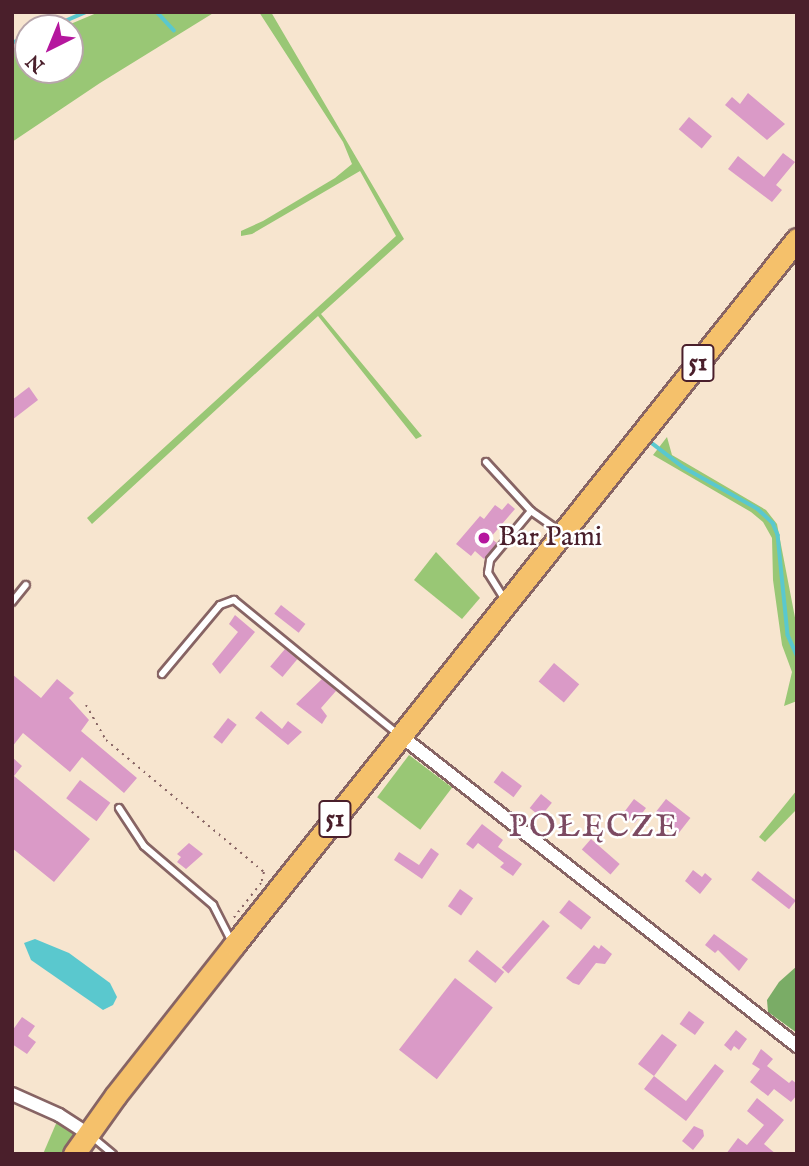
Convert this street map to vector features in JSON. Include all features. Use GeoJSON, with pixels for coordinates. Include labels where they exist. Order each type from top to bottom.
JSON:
{"type":"FeatureCollection","features":[{"type":"Feature","properties":{"kind":"main road","name":"51"},"geometry":{"type":"LineString","coordinates":[[74,1154],[230,938],[401,736],[797,239]]}},
{"type":"Feature","properties":{"kind":"street"},"geometry":{"type":"LineString","coordinates":[[401,736],[797,1046]]}},
{"type":"Feature","properties":{"kind":"street"},"geometry":{"type":"LineString","coordinates":[[12,1094],[60,1115],[88,1133]]}},
{"type":"Feature","properties":{"kind":"lane"},"geometry":{"type":"LineString","coordinates":[[486,462],[531,511],[563,533]]}},
{"type":"Feature","properties":{"kind":"lane"},"geometry":{"type":"LineString","coordinates":[[507,603],[491,581],[488,566],[531,511]]}},
{"type":"Feature","properties":{"kind":"lane"},"geometry":{"type":"LineString","coordinates":[[12,602],[26,585]]}},
{"type":"Feature","properties":{"kind":"lane"},"geometry":{"type":"LineString","coordinates":[[162,674],[220,605],[234,600],[401,736]]}},
{"type":"Feature","properties":{"kind":"lane"},"geometry":{"type":"LineString","coordinates":[[118,808],[144,846],[213,905],[230,938]]}},
{"type":"Feature","properties":{"kind":"lane"},"geometry":{"type":"LineString","coordinates":[[88,1133],[113,1154]]}},
{"type":"Feature","properties":{"kind":"path"},"geometry":{"type":"LineString","coordinates":[[86,705],[106,740],[264,872],[261,883],[230,938]]}},
{"type":"Feature","properties":{"kind":"green space"},"geometry":{"type":"Polygon","coordinates":[[[99,12],[215,12],[100,83],[12,142],[12,49],[14,48],[14,84],[84,84],[84,18],[99,12]]]}},
{"type":"Feature","properties":{"kind":"green space"},"geometry":{"type":"Polygon","coordinates":[[[259,12],[271,12],[404,239],[321,314],[422,436],[416,439],[318,316],[92,524],[87,518],[396,236],[360,171],[252,234],[241,236],[241,231],[335,178],[352,164],[343,142],[259,12]]]}},
{"type":"Feature","properties":{"kind":"green space"},"geometry":{"type":"Polygon","coordinates":[[[667,437],[672,455],[766,510],[777,524],[797,628],[797,701],[784,706],[792,672],[782,645],[773,580],[772,538],[763,522],[751,512],[653,455],[667,437]]]}},
{"type":"Feature","properties":{"kind":"green space"},"geometry":{"type":"Polygon","coordinates":[[[436,552],[480,598],[462,619],[414,580],[436,552]]]}},
{"type":"Feature","properties":{"kind":"green space"},"geometry":{"type":"Polygon","coordinates":[[[409,755],[452,787],[420,830],[377,797],[409,755]]]}},
{"type":"Feature","properties":{"kind":"green space"},"geometry":{"type":"Polygon","coordinates":[[[797,790],[796,810],[765,842],[759,837],[797,790]]]}},
{"type":"Feature","properties":{"kind":"green space"},"geometry":{"type":"Polygon","coordinates":[[[797,966],[797,1033],[768,1012],[767,1000],[779,982],[797,966]]]}},
{"type":"Feature","properties":{"kind":"green space"},"geometry":{"type":"Polygon","coordinates":[[[58,1119],[75,1133],[74,1142],[67,1154],[43,1154],[58,1119]]]}},
{"type":"Feature","properties":{"kind":"water"},"geometry":{"type":"Polygon","coordinates":[[[35,939],[69,953],[110,983],[117,997],[113,1005],[103,1010],[31,960],[24,943],[35,939]]]}},
{"type":"Feature","properties":{"kind":"building"},"geometry":{"type":"Polygon","coordinates":[[[748,93],[785,124],[767,140],[725,105],[732,97],[740,104],[748,93]]]}},
{"type":"Feature","properties":{"kind":"building"},"geometry":{"type":"Polygon","coordinates":[[[689,117],[712,136],[702,149],[679,129],[689,117]]]}},
{"type":"Feature","properties":{"kind":"building"},"geometry":{"type":"Polygon","coordinates":[[[783,153],[795,162],[776,185],[782,190],[772,202],[728,169],[738,156],[764,177],[783,153]]]}},
{"type":"Feature","properties":{"kind":"building"},"geometry":{"type":"Polygon","coordinates":[[[29,387],[38,400],[12,420],[12,400],[29,387]]]}},
{"type":"Feature","properties":{"kind":"building"},"geometry":{"type":"Polygon","coordinates":[[[508,503],[515,509],[490,538],[497,543],[484,559],[475,551],[471,556],[456,544],[480,516],[484,519],[495,505],[502,510],[508,503]]]}},
{"type":"Feature","properties":{"kind":"building"},"geometry":{"type":"Polygon","coordinates":[[[281,605],[305,624],[299,633],[274,614],[281,605]]]}},
{"type":"Feature","properties":{"kind":"building"},"geometry":{"type":"Polygon","coordinates":[[[235,615],[255,632],[220,674],[212,664],[238,632],[229,624],[235,615]]]}},
{"type":"Feature","properties":{"kind":"building"},"geometry":{"type":"Polygon","coordinates":[[[285,649],[297,659],[282,677],[270,667],[285,649]]]}},
{"type":"Feature","properties":{"kind":"building"},"geometry":{"type":"Polygon","coordinates":[[[554,663],[579,684],[564,703],[539,681],[554,663]]]}},
{"type":"Feature","properties":{"kind":"building"},"geometry":{"type":"Polygon","coordinates":[[[12,674],[41,698],[57,679],[74,693],[69,698],[89,720],[81,731],[137,778],[124,793],[82,757],[70,772],[23,733],[12,747],[12,674]]]}},
{"type":"Feature","properties":{"kind":"building"},"geometry":{"type":"Polygon","coordinates":[[[322,679],[336,691],[321,708],[327,716],[322,724],[296,704],[322,679]]]}},
{"type":"Feature","properties":{"kind":"building"},"geometry":{"type":"Polygon","coordinates":[[[261,711],[282,729],[288,721],[302,732],[288,745],[255,718],[261,711]]]}},
{"type":"Feature","properties":{"kind":"building"},"geometry":{"type":"Polygon","coordinates":[[[228,718],[237,725],[222,744],[213,737],[228,718]]]}},
{"type":"Feature","properties":{"kind":"building"},"geometry":{"type":"Polygon","coordinates":[[[12,757],[22,766],[14,776],[90,839],[54,882],[12,848],[12,757]]]}},
{"type":"Feature","properties":{"kind":"building"},"geometry":{"type":"Polygon","coordinates":[[[502,771],[522,786],[514,797],[494,782],[502,771]]]}},
{"type":"Feature","properties":{"kind":"building"},"geometry":{"type":"Polygon","coordinates":[[[80,780],[110,803],[97,821],[66,798],[80,780]]]}},
{"type":"Feature","properties":{"kind":"building"},"geometry":{"type":"Polygon","coordinates":[[[541,794],[552,803],[541,817],[530,808],[541,794]]]}},
{"type":"Feature","properties":{"kind":"building"},"geometry":{"type":"Polygon","coordinates":[[[634,799],[646,808],[635,823],[623,814],[634,799]]]}},
{"type":"Feature","properties":{"kind":"building"},"geometry":{"type":"Polygon","coordinates":[[[666,799],[690,818],[678,834],[654,815],[666,799]]]}},
{"type":"Feature","properties":{"kind":"building"},"geometry":{"type":"Polygon","coordinates":[[[482,824],[503,840],[498,847],[522,864],[513,876],[500,867],[504,863],[478,843],[473,849],[466,844],[482,824]]]}},
{"type":"Feature","properties":{"kind":"building"},"geometry":{"type":"Polygon","coordinates":[[[591,839],[620,864],[610,874],[582,850],[591,839]]]}},
{"type":"Feature","properties":{"kind":"building"},"geometry":{"type":"Polygon","coordinates":[[[189,843],[203,854],[186,869],[177,862],[181,857],[177,854],[189,843]]]}},
{"type":"Feature","properties":{"kind":"building"},"geometry":{"type":"Polygon","coordinates":[[[431,848],[439,854],[422,879],[394,860],[399,852],[419,865],[431,848]]]}},
{"type":"Feature","properties":{"kind":"building"},"geometry":{"type":"Polygon","coordinates":[[[693,870],[702,877],[705,873],[712,879],[700,894],[685,881],[693,870]]]}},
{"type":"Feature","properties":{"kind":"building"},"geometry":{"type":"Polygon","coordinates":[[[758,871],[796,901],[789,909],[751,880],[758,871]]]}},
{"type":"Feature","properties":{"kind":"building"},"geometry":{"type":"Polygon","coordinates":[[[460,889],[473,898],[461,915],[448,906],[460,889]]]}},
{"type":"Feature","properties":{"kind":"building"},"geometry":{"type":"Polygon","coordinates":[[[569,900],[591,917],[581,930],[559,913],[569,900]]]}},
{"type":"Feature","properties":{"kind":"building"},"geometry":{"type":"Polygon","coordinates":[[[543,920],[550,926],[508,973],[502,968],[543,920]]]}},
{"type":"Feature","properties":{"kind":"building"},"geometry":{"type":"Polygon","coordinates":[[[714,934],[748,959],[739,971],[718,950],[715,953],[705,945],[714,934]]]}},
{"type":"Feature","properties":{"kind":"building"},"geometry":{"type":"Polygon","coordinates":[[[594,945],[599,949],[601,945],[612,954],[605,964],[596,963],[579,985],[573,983],[566,978],[594,945]]]}},
{"type":"Feature","properties":{"kind":"building"},"geometry":{"type":"Polygon","coordinates":[[[477,950],[504,972],[495,983],[468,961],[477,950]]]}},
{"type":"Feature","properties":{"kind":"building"},"geometry":{"type":"Polygon","coordinates":[[[455,978],[493,1008],[437,1079],[399,1050],[455,978]]]}},
{"type":"Feature","properties":{"kind":"building"},"geometry":{"type":"Polygon","coordinates":[[[689,1011],[704,1022],[695,1035],[680,1024],[689,1011]]]}},
{"type":"Feature","properties":{"kind":"building"},"geometry":{"type":"Polygon","coordinates":[[[22,1017],[35,1026],[28,1036],[36,1042],[27,1054],[12,1044],[12,1031],[22,1017]]]}},
{"type":"Feature","properties":{"kind":"building"},"geometry":{"type":"Polygon","coordinates":[[[736,1030],[747,1039],[739,1050],[734,1046],[731,1051],[724,1045],[736,1030]]]}},
{"type":"Feature","properties":{"kind":"building"},"geometry":{"type":"Polygon","coordinates":[[[662,1034],[677,1045],[654,1076],[638,1064],[662,1034]]]}},
{"type":"Feature","properties":{"kind":"building"},"geometry":{"type":"Polygon","coordinates":[[[761,1049],[773,1059],[767,1066],[789,1083],[792,1080],[797,1084],[797,1095],[791,1102],[774,1089],[768,1096],[750,1082],[760,1069],[752,1064],[761,1049]]]}},
{"type":"Feature","properties":{"kind":"building"},"geometry":{"type":"Polygon","coordinates":[[[715,1064],[724,1071],[686,1121],[644,1089],[654,1076],[686,1101],[715,1064]]]}},
{"type":"Feature","properties":{"kind":"building"},"geometry":{"type":"Polygon","coordinates":[[[757,1098],[784,1120],[764,1144],[776,1154],[726,1154],[738,1138],[747,1145],[764,1125],[747,1111],[757,1098]]]}},
{"type":"Feature","properties":{"kind":"building"},"geometry":{"type":"Polygon","coordinates":[[[694,1126],[703,1130],[704,1136],[693,1150],[682,1141],[694,1126]]]}},
{"type":"Feature","properties":{"kind":"waterway"},"geometry":{"type":"LineString","coordinates":[[81,14],[86,12]]}},
{"type":"Feature","properties":{"kind":"waterway"},"geometry":{"type":"LineString","coordinates":[[157,12],[174,30]]}},
{"type":"Feature","properties":{"kind":"waterway"},"geometry":{"type":"LineString","coordinates":[[648,440],[683,467],[758,509],[773,523],[778,535],[788,635],[797,655]]}},
{"type":"Feature","properties":{"kind":"place","name":"Bar Pami"},"geometry":{"type":"Point","coordinates":[484,538]}},
{"type":"Feature","properties":{"kind":"district","name":"POŁĘCZE"},"geometry":{"type":"Point","coordinates":[594,828]}}]}
